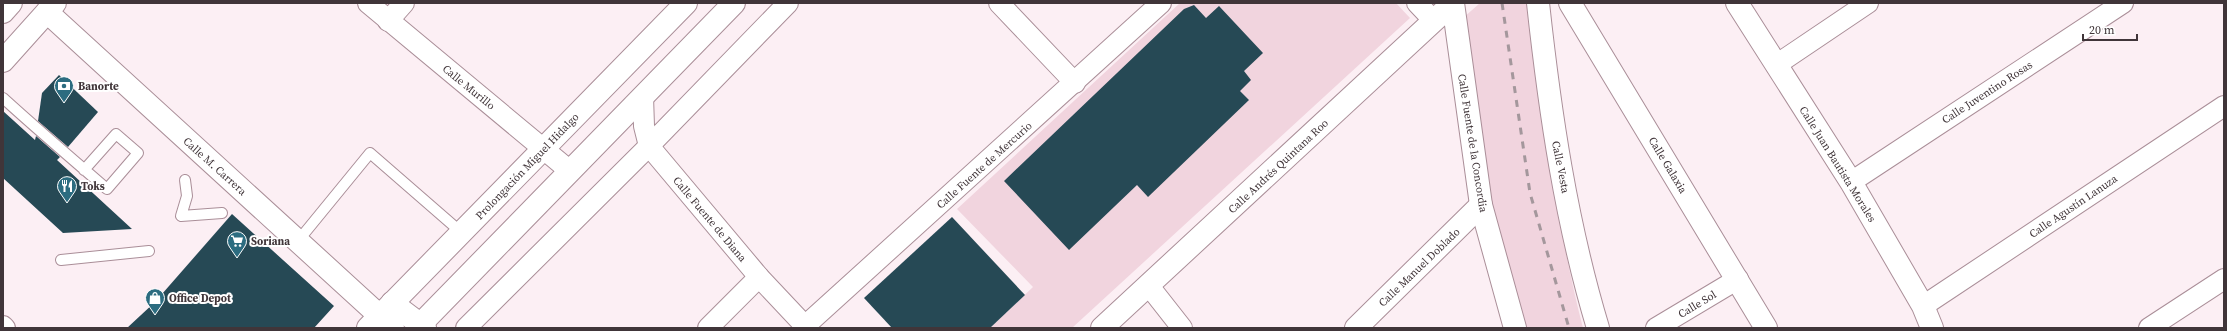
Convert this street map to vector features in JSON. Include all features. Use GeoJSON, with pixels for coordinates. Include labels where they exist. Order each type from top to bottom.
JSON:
{"type":"FeatureCollection","features":[{"type":"Feature","properties":{"kind":"main road"},"geometry":{"type":"LineString","coordinates":[[3,12],[11,3]]}},
{"type":"Feature","properties":{"kind":"main road","name":"Prolongación Miguel Hidalgo"},"geometry":{"type":"LineString","coordinates":[[383,319],[462,233],[686,3]]}},
{"type":"Feature","properties":{"kind":"main road"},"geometry":{"type":"LineString","coordinates":[[421,327],[570,171],[734,3]]}},
{"type":"Feature","properties":{"kind":"main road","name":"Calle Andrés Quintana Roo"},"geometry":{"type":"LineString","coordinates":[[1102,328],[1453,3]]}},
{"type":"Feature","properties":{"kind":"main road","name":"Calle Fuente de la Concordia"},"geometry":{"type":"LineString","coordinates":[[1453,3],[1481,205],[1515,328]]}},
{"type":"Feature","properties":{"kind":"main road","name":"Calle Vesta"},"geometry":{"type":"LineString","coordinates":[[1538,3],[1549,104],[1582,275],[1598,328]]}},
{"type":"Feature","properties":{"kind":"main road","name":"Calle Galaxia"},"geometry":{"type":"LineString","coordinates":[[1570,3],[1738,279],[1766,328]]}},
{"type":"Feature","properties":{"kind":"main road","name":"Calle Juan Bautista Morales"},"geometry":{"type":"LineString","coordinates":[[1737,3],[1851,182],[1923,306],[1932,328]]}},
{"type":"Feature","properties":{"kind":"main road"},"geometry":{"type":"LineString","coordinates":[[3,61],[47,6]]}},
{"type":"Feature","properties":{"kind":"main road","name":"Calle M. Carrera"},"geometry":{"type":"LineString","coordinates":[[47,6],[383,319],[421,327]]}},
{"type":"Feature","properties":{"kind":"main road","name":"Calle Manuel Doblado"},"geometry":{"type":"LineString","coordinates":[[1356,328],[1481,205]]}},
{"type":"Feature","properties":{"kind":"street","name":"Calle Murillo"},"geometry":{"type":"LineString","coordinates":[[368,3],[570,171]]}},
{"type":"Feature","properties":{"kind":"street"},"geometry":{"type":"LineString","coordinates":[[388,21],[404,3]]}},
{"type":"Feature","properties":{"kind":"street"},"geometry":{"type":"LineString","coordinates":[[466,328],[649,146],[788,3]]}},
{"type":"Feature","properties":{"kind":"street"},"geometry":{"type":"LineString","coordinates":[[999,3],[1075,83]]}},
{"type":"Feature","properties":{"kind":"street","name":"Calle Fuente de Mercurio"},"geometry":{"type":"LineString","coordinates":[[806,327],[1161,3]]}},
{"type":"Feature","properties":{"kind":"street"},"geometry":{"type":"LineString","coordinates":[[1417,3],[1434,21]]}},
{"type":"Feature","properties":{"kind":"street"},"geometry":{"type":"LineString","coordinates":[[1776,65],[1868,3]]}},
{"type":"Feature","properties":{"kind":"street","name":"Calle Juventino Rosas"},"geometry":{"type":"LineString","coordinates":[[1851,182],[2123,3]]}},
{"type":"Feature","properties":{"kind":"street","name":"Calle Fuente de Diana"},"geometry":{"type":"LineString","coordinates":[[643,96],[644,126],[649,146],[759,277],[806,327]]}},
{"type":"Feature","properties":{"kind":"street","name":"Calle Agustín Lanuza"},"geometry":{"type":"LineString","coordinates":[[1923,306],[2224,106]]}},
{"type":"Feature","properties":{"kind":"street"},"geometry":{"type":"LineString","coordinates":[[708,328],[759,277]]}},
{"type":"Feature","properties":{"kind":"street"},"geometry":{"type":"LineString","coordinates":[[2149,328],[2224,278]]}},
{"type":"Feature","properties":{"kind":"street","name":"Calle Sol"},"geometry":{"type":"LineString","coordinates":[[1656,328],[1738,279]]}},
{"type":"Feature","properties":{"kind":"street"},"geometry":{"type":"LineString","coordinates":[[1149,286],[1182,328]]}},
{"type":"Feature","properties":{"kind":"lane"},"geometry":{"type":"LineString","coordinates":[[3,98],[84,170],[107,189],[138,153],[116,134],[84,170]]}},
{"type":"Feature","properties":{"kind":"lane"},"geometry":{"type":"LineString","coordinates":[[298,241],[370,153],[462,233]]}},
{"type":"Feature","properties":{"kind":"lane"},"geometry":{"type":"LineString","coordinates":[[185,180],[187,196],[181,216],[222,213]]}},
{"type":"Feature","properties":{"kind":"lane"},"geometry":{"type":"LineString","coordinates":[[61,260],[149,251]]}},
{"type":"Feature","properties":{"kind":"shaded area"},"geometry":{"type":"Polygon","coordinates":[[[1180,3],[1396,3],[1410,18],[1072,328],[990,328],[1033,287],[957,209],[1180,3]]]}},
{"type":"Feature","properties":{"kind":"shaded area"},"geometry":{"type":"Polygon","coordinates":[[[1480,3],[1531,3],[1551,167],[1565,248],[1583,328],[1525,328],[1489,195],[1463,18],[1480,3]]]}},
{"type":"Feature","properties":{"kind":"building"},"geometry":{"type":"Polygon","coordinates":[[[1194,5],[1206,18],[1219,6],[1263,53],[1244,71],[1251,80],[1240,91],[1249,100],[1148,197],[1137,185],[1069,250],[1004,181],[1184,9],[1194,5]]]}},
{"type":"Feature","properties":{"kind":"building","name":"Banorte"},"geometry":{"type":"Polygon","coordinates":[[[59,75],[98,112],[68,147],[38,121],[42,93],[59,75]]]}},
{"type":"Feature","properties":{"kind":"building","name":"Toks"},"geometry":{"type":"Polygon","coordinates":[[[3,111],[35,140],[36,136],[60,157],[57,160],[132,229],[63,233],[3,178],[3,111]]]}},
{"type":"Feature","properties":{"kind":"building","name":"Soriana"},"geometry":{"type":"Polygon","coordinates":[[[232,214],[334,306],[314,328],[127,328],[155,302],[232,214]]]}},
{"type":"Feature","properties":{"kind":"building"},"geometry":{"type":"Polygon","coordinates":[[[952,217],[1025,295],[990,328],[892,328],[864,298],[952,217]]]}},
{"type":"Feature","properties":{"kind":"railway"},"geometry":{"type":"LineString","coordinates":[[1502,3],[1530,193],[1569,328]]}},
{"type":"Feature","properties":{"kind":"place","name":"Banorte"},"geometry":{"type":"Point","coordinates":[64,103]}},
{"type":"Feature","properties":{"kind":"place","name":"Toks"},"geometry":{"type":"Point","coordinates":[67,203]}},
{"type":"Feature","properties":{"kind":"place","name":"Soriana"},"geometry":{"type":"Point","coordinates":[237,258]}},
{"type":"Feature","properties":{"kind":"place","name":"Office Depot"},"geometry":{"type":"Point","coordinates":[155,315]}}]}
